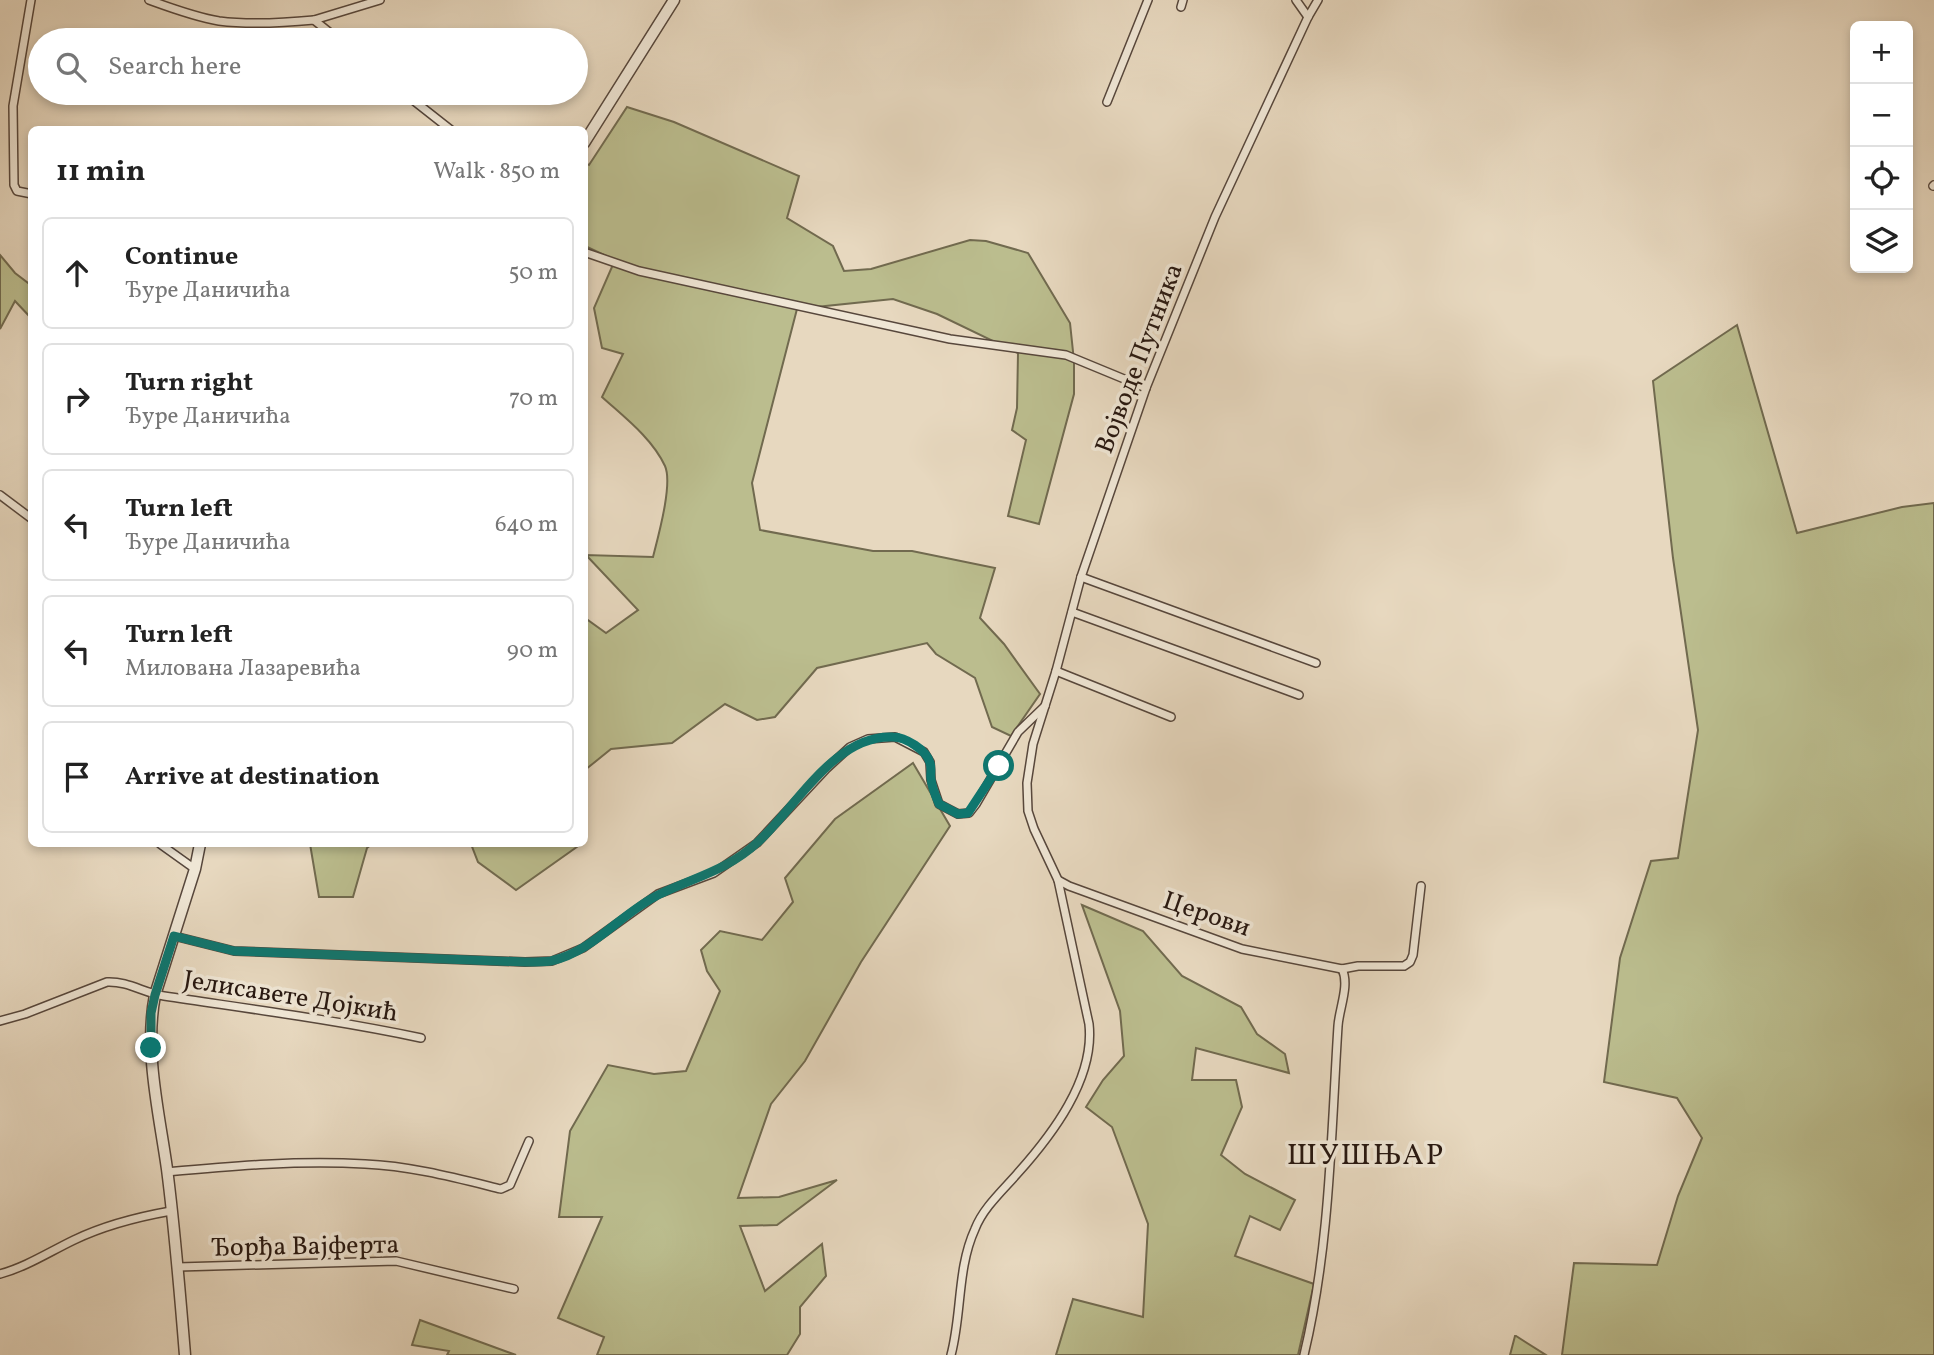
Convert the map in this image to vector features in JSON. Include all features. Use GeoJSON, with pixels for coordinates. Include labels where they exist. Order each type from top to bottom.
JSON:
{"type":"FeatureCollection","features":[{"type":"Feature","properties":{"kind":"street"},"geometry":{"type":"LineString","coordinates":[[28,193],[17,191],[14,185],[12,129],[16,75],[32,0]]}},
{"type":"Feature","properties":{"kind":"street"},"geometry":{"type":"LineString","coordinates":[[149,0],[219,21],[273,23],[314,20],[380,0]]}},
{"type":"Feature","properties":{"kind":"street"},"geometry":{"type":"LineString","coordinates":[[588,137],[674,0]]}},
{"type":"Feature","properties":{"kind":"street"},"geometry":{"type":"LineString","coordinates":[[1107,102],[1148,0]]}},
{"type":"Feature","properties":{"kind":"street"},"geometry":{"type":"LineString","coordinates":[[1296,0],[1308,17]]}},
{"type":"Feature","properties":{"kind":"street","name":"Војводе Путника"},"geometry":{"type":"LineString","coordinates":[[1058,880],[1028,811],[1027,783],[1033,744],[1081,578],[1146,388],[1215,217],[1318,0]]}},
{"type":"Feature","properties":{"kind":"street"},"geometry":{"type":"LineString","coordinates":[[314,20],[324,28]]}},
{"type":"Feature","properties":{"kind":"street"},"geometry":{"type":"LineString","coordinates":[[419,105],[446,126]]}},
{"type":"Feature","properties":{"kind":"street"},"geometry":{"type":"LineString","coordinates":[[588,253],[639,271],[950,339],[1066,355],[1146,388]]}},
{"type":"Feature","properties":{"kind":"street"},"geometry":{"type":"LineString","coordinates":[[0,495],[28,516]]}},
{"type":"Feature","properties":{"kind":"street"},"geometry":{"type":"LineString","coordinates":[[1081,578],[1316,663]]}},
{"type":"Feature","properties":{"kind":"street"},"geometry":{"type":"LineString","coordinates":[[1072,612],[1299,695]]}},
{"type":"Feature","properties":{"kind":"street"},"geometry":{"type":"LineString","coordinates":[[1056,671],[1171,718]]}},
{"type":"Feature","properties":{"kind":"street"},"geometry":{"type":"LineString","coordinates":[[174,936],[234,951],[552,961],[583,948],[659,894],[714,873],[757,843],[826,769],[850,747],[868,739],[895,737],[923,752],[930,762],[931,780],[939,804],[958,814],[968,813],[1018,732],[1045,705]]}},
{"type":"Feature","properties":{"kind":"street"},"geometry":{"type":"LineString","coordinates":[[164,847],[195,869]]}},
{"type":"Feature","properties":{"kind":"street"},"geometry":{"type":"LineString","coordinates":[[185,1355],[178,1267],[151,1048],[151,1013],[199,847]]}},
{"type":"Feature","properties":{"kind":"street"},"geometry":{"type":"LineString","coordinates":[[951,1355],[967,1254],[975,1227],[1043,1142],[1081,1083],[1089,1056],[1089,1024],[1058,880]]}},
{"type":"Feature","properties":{"kind":"street","name":"Церови"},"geometry":{"type":"LineString","coordinates":[[1058,880],[1242,949],[1342,969],[1358,966],[1400,967],[1410,962],[1422,886]]}},
{"type":"Feature","properties":{"kind":"street"},"geometry":{"type":"LineString","coordinates":[[1304,1355],[1316,1305],[1326,1222],[1338,1020],[1345,979],[1342,969]]}},
{"type":"Feature","properties":{"kind":"street","name":"Јелисавете Дојкић"},"geometry":{"type":"LineString","coordinates":[[0,1021],[107,982],[120,981],[155,995],[371,1027],[421,1038]]}},
{"type":"Feature","properties":{"kind":"street"},"geometry":{"type":"LineString","coordinates":[[167,1172],[287,1162],[367,1164],[436,1174],[501,1189],[510,1185],[529,1141]]}},
{"type":"Feature","properties":{"kind":"street"},"geometry":{"type":"LineString","coordinates":[[0,1274],[126,1219],[171,1211]]}},
{"type":"Feature","properties":{"kind":"street","name":"Ђорђа Вајферта"},"geometry":{"type":"LineString","coordinates":[[178,1267],[396,1261],[514,1289]]}},
{"type":"Feature","properties":{"kind":"green space"},"geometry":{"type":"Polygon","coordinates":[[[627,107],[674,122],[799,176],[787,218],[833,246],[844,271],[871,269],[970,240],[986,241],[1028,253],[1070,323],[1074,361],[1074,394],[1039,524],[1008,516],[1026,440],[1012,430],[1017,408],[1018,353],[937,314],[893,299],[797,309],[752,483],[760,530],[873,551],[912,551],[995,568],[980,618],[1004,644],[1040,694],[1011,736],[992,727],[975,678],[936,654],[927,643],[817,668],[775,717],[757,720],[725,704],[672,743],[611,749],[588,768],[588,620],[606,633],[638,610],[588,555],[653,557],[667,485],[665,466],[653,446],[602,397],[623,354],[602,348],[594,308],[615,260],[588,247],[589,165],[627,107]]]}},
{"type":"Feature","properties":{"kind":"green space"},"geometry":{"type":"Polygon","coordinates":[[[0,255],[15,273],[28,283],[28,315],[15,301],[0,329],[0,255]]]}},
{"type":"Feature","properties":{"kind":"green space"},"geometry":{"type":"Polygon","coordinates":[[[1737,325],[1797,533],[1902,507],[1934,503],[1934,1355],[1562,1355],[1574,1263],[1657,1265],[1678,1196],[1702,1138],[1677,1098],[1604,1082],[1620,958],[1651,861],[1678,858],[1698,730],[1673,558],[1653,381],[1737,325]]]}},
{"type":"Feature","properties":{"kind":"green space"},"geometry":{"type":"Polygon","coordinates":[[[913,763],[950,826],[861,962],[805,1061],[771,1104],[738,1198],[779,1197],[837,1180],[777,1225],[740,1226],[765,1291],[822,1244],[826,1276],[800,1307],[800,1334],[787,1355],[597,1355],[604,1337],[558,1318],[602,1217],[559,1217],[570,1131],[608,1065],[654,1074],[686,1071],[720,991],[707,971],[701,950],[720,931],[762,940],[793,902],[785,878],[835,819],[913,763]]]}},
{"type":"Feature","properties":{"kind":"green space"},"geometry":{"type":"Polygon","coordinates":[[[311,847],[368,847],[353,897],[319,897],[311,847]]]}},
{"type":"Feature","properties":{"kind":"green space"},"geometry":{"type":"Polygon","coordinates":[[[472,847],[577,847],[516,890],[478,862],[472,847]]]}},
{"type":"Feature","properties":{"kind":"green space"},"geometry":{"type":"Polygon","coordinates":[[[1082,905],[1143,931],[1182,976],[1241,1007],[1257,1034],[1285,1054],[1289,1073],[1196,1048],[1192,1080],[1236,1080],[1242,1107],[1221,1155],[1245,1174],[1295,1200],[1280,1230],[1250,1216],[1235,1256],[1314,1284],[1298,1355],[1056,1355],[1073,1299],[1143,1317],[1148,1224],[1112,1127],[1086,1107],[1103,1080],[1124,1056],[1120,1011],[1082,905]]]}},
{"type":"Feature","properties":{"kind":"green space"},"geometry":{"type":"Polygon","coordinates":[[[420,1320],[516,1355],[447,1355],[449,1351],[412,1345],[420,1320]]]}},
{"type":"Feature","properties":{"kind":"green space"},"geometry":{"type":"Polygon","coordinates":[[[1516,1336],[1546,1355],[1510,1355],[1516,1336]]]}},
{"type":"Feature","properties":{"kind":"district","name":"ШУШЊАР"},"geometry":{"type":"Point","coordinates":[1366,1154]}},
{"type":"Feature","properties":{"kind":"route"},"geometry":{"type":"LineString","coordinates":[[151,1048],[151,1013],[174,936],[234,951],[552,961],[583,948],[614,923],[659,894],[714,873],[757,843],[826,769],[850,747],[868,739],[895,737],[923,752],[930,762],[931,780],[939,804],[958,814],[968,813],[976,804],[999,766]]}}]}
